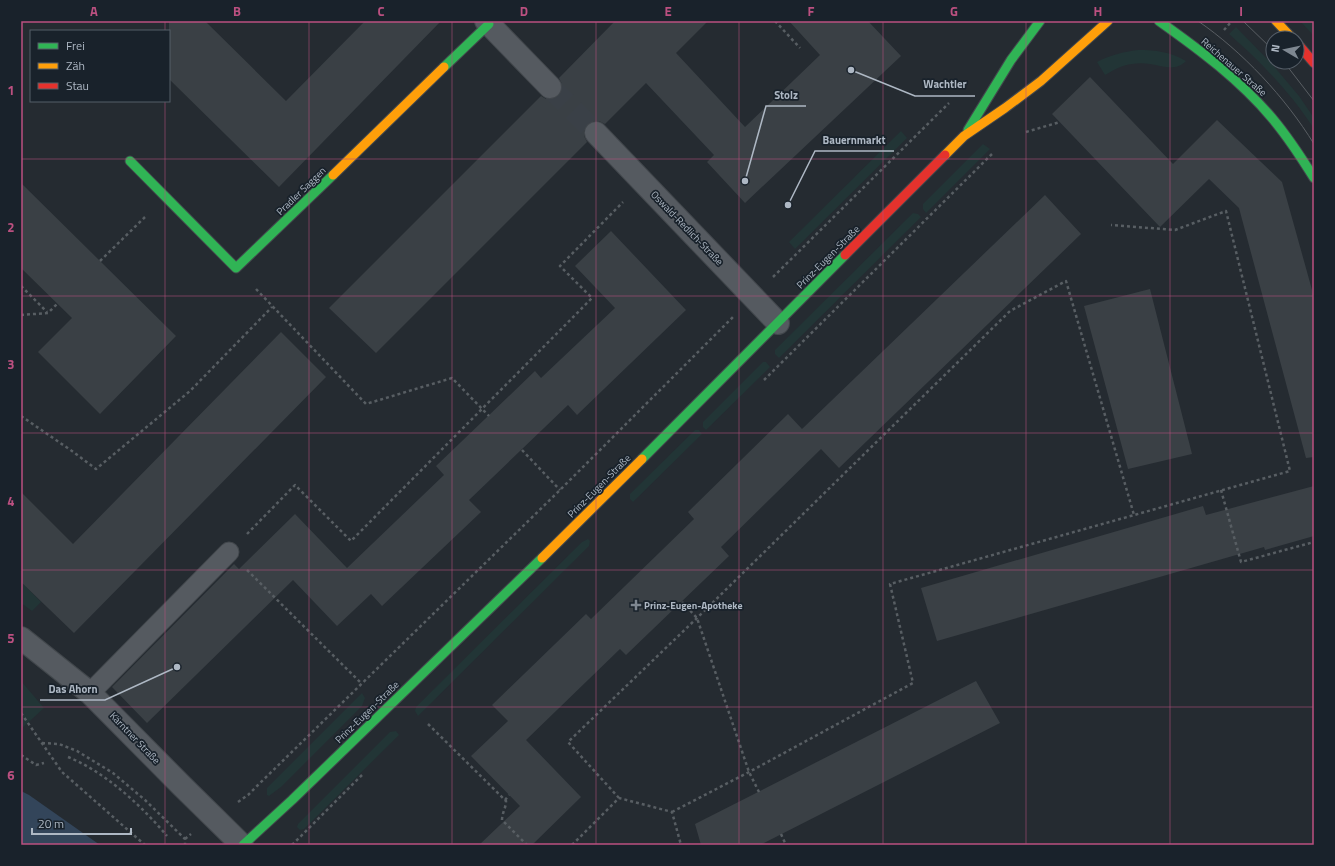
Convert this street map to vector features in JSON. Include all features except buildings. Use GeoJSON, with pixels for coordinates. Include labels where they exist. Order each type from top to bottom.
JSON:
{"type":"FeatureCollection","features":[{"type":"Feature","properties":{"kind":"street","name":"Prinz-Eugen-Straße"},"geometry":{"type":"LineString","coordinates":[[964,136],[1011,59],[1028,34],[1040,21]]}},
{"type":"Feature","properties":{"kind":"street","name":"Prinz-Eugen-Straße"},"geometry":{"type":"LineString","coordinates":[[243,845],[292,800],[579,522],[964,136],[1006,108],[1041,81],[1108,21]]}},
{"type":"Feature","properties":{"kind":"street","name":"Reichenauer Straße"},"geometry":{"type":"LineString","coordinates":[[1159,21],[1204,54],[1247,91],[1284,133],[1314,178]]}},
{"type":"Feature","properties":{"kind":"street"},"geometry":{"type":"LineString","coordinates":[[1276,21],[1284,30]]}},
{"type":"Feature","properties":{"kind":"street"},"geometry":{"type":"LineString","coordinates":[[488,23],[550,87]]}},
{"type":"Feature","properties":{"kind":"street","name":"Pradler Saggen"},"geometry":{"type":"LineString","coordinates":[[236,268],[488,23]]}},
{"type":"Feature","properties":{"kind":"street"},"geometry":{"type":"LineString","coordinates":[[1305,52],[1314,63]]}},
{"type":"Feature","properties":{"kind":"street","name":"Oswald-Redlich-Straße"},"geometry":{"type":"LineString","coordinates":[[596,133],[778,323]]}},
{"type":"Feature","properties":{"kind":"street"},"geometry":{"type":"LineString","coordinates":[[130,161],[236,268]]}},
{"type":"Feature","properties":{"kind":"street","name":"Kärntner Straße"},"geometry":{"type":"LineString","coordinates":[[21,638],[90,693],[243,845]]}},
{"type":"Feature","properties":{"kind":"lane"},"geometry":{"type":"LineString","coordinates":[[90,693],[229,552]]}},
{"type":"Feature","properties":{"kind":"path"},"geometry":{"type":"LineString","coordinates":[[775,21],[800,48]]}},
{"type":"Feature","properties":{"kind":"path"},"geometry":{"type":"LineString","coordinates":[[1224,30],[1230,22]]}},
{"type":"Feature","properties":{"kind":"path"},"geometry":{"type":"LineString","coordinates":[[258,785],[560,490],[951,101]]}},
{"type":"Feature","properties":{"kind":"path"},"geometry":{"type":"LineString","coordinates":[[1026,132],[1060,122]]}},
{"type":"Feature","properties":{"kind":"path"},"geometry":{"type":"LineString","coordinates":[[362,684],[229,552],[295,485],[351,541],[592,298],[560,266],[643,182]]}},
{"type":"Feature","properties":{"kind":"path"},"geometry":{"type":"LineString","coordinates":[[100,261],[166,197]]}},
{"type":"Feature","properties":{"kind":"path"},"geometry":{"type":"LineString","coordinates":[[1111,225],[1175,230],[1226,211],[1290,471],[890,584],[913,683],[672,812],[619,798],[568,742],[697,618],[1010,311],[1066,281],[1134,515]]}},
{"type":"Feature","properties":{"kind":"path"},"geometry":{"type":"LineString","coordinates":[[236,268],[366,404],[452,378],[489,416]]}},
{"type":"Feature","properties":{"kind":"path"},"geometry":{"type":"LineString","coordinates":[[21,286],[48,313]]}},
{"type":"Feature","properties":{"kind":"path"},"geometry":{"type":"LineString","coordinates":[[21,315],[48,313],[57,304]]}},
{"type":"Feature","properties":{"kind":"path"},"geometry":{"type":"LineString","coordinates":[[21,416],[96,469],[190,392],[272,307]]}},
{"type":"Feature","properties":{"kind":"path"},"geometry":{"type":"LineString","coordinates":[[522,450],[560,490]]}},
{"type":"Feature","properties":{"kind":"path"},"geometry":{"type":"LineString","coordinates":[[1221,490],[1241,562],[1314,542]]}},
{"type":"Feature","properties":{"kind":"path"},"geometry":{"type":"LineString","coordinates":[[682,602],[697,618],[749,772],[759,792]]}},
{"type":"Feature","properties":{"kind":"path"},"geometry":{"type":"LineString","coordinates":[[21,713],[62,772],[145,845]]}},
{"type":"Feature","properties":{"kind":"path"},"geometry":{"type":"LineString","coordinates":[[428,724],[506,801],[502,814],[502,820],[527,845]]}},
{"type":"Feature","properties":{"kind":"path"},"geometry":{"type":"LineString","coordinates":[[42,743],[58,744],[71,749],[84,755],[113,773],[145,800],[185,839],[185,845]]}},
{"type":"Feature","properties":{"kind":"path"},"geometry":{"type":"LineString","coordinates":[[21,755],[36,765],[44,763]]}},
{"type":"Feature","properties":{"kind":"path"},"geometry":{"type":"LineString","coordinates":[[68,757],[91,769],[115,786],[138,805],[167,836]]}},
{"type":"Feature","properties":{"kind":"path"},"geometry":{"type":"LineString","coordinates":[[504,800],[509,795]]}},
{"type":"Feature","properties":{"kind":"path"},"geometry":{"type":"LineString","coordinates":[[572,845],[619,798]]}},
{"type":"Feature","properties":{"kind":"path"},"geometry":{"type":"LineString","coordinates":[[672,812],[681,845]]}},
{"type":"Feature","properties":{"kind":"path"},"geometry":{"type":"LineString","coordinates":[[292,845],[303,834]]}},
{"type":"Feature","properties":{"kind":"path"},"geometry":{"type":"LineString","coordinates":[[781,834],[786,845]]}},
{"type":"Feature","properties":{"kind":"shaded area"},"geometry":{"type":"Polygon","coordinates":[[[1300,21],[1314,21],[1314,36],[1300,21]]]}},
{"type":"Feature","properties":{"kind":"shaded area"},"geometry":{"type":"Polygon","coordinates":[[[1236,27],[1265,57],[1265,68],[1253,56],[1229,34],[1236,27]]]}},
{"type":"Feature","properties":{"kind":"shaded area"},"geometry":{"type":"Polygon","coordinates":[[[1138,50],[1163,52],[1175,55],[1186,61],[1173,67],[1136,63],[1118,68],[1105,75],[1097,62],[1117,54],[1138,50]]]}},
{"type":"Feature","properties":{"kind":"shaded area"},"geometry":{"type":"Polygon","coordinates":[[[1267,70],[1277,70],[1299,96],[1314,118],[1314,129],[1296,103],[1267,70]]]}},
{"type":"Feature","properties":{"kind":"shaded area"},"geometry":{"type":"Polygon","coordinates":[[[901,131],[907,138],[795,249],[789,242],[901,131]]]}},
{"type":"Feature","properties":{"kind":"shaded area"},"geometry":{"type":"Polygon","coordinates":[[[983,144],[990,149],[926,213],[923,209],[923,204],[983,144]]]}},
{"type":"Feature","properties":{"kind":"shaded area"},"geometry":{"type":"Polygon","coordinates":[[[913,213],[918,214],[921,217],[779,358],[775,354],[775,350],[913,213]]]}},
{"type":"Feature","properties":{"kind":"shaded area"},"geometry":{"type":"Polygon","coordinates":[[[763,362],[766,362],[770,367],[706,430],[703,427],[703,422],[763,362]]]}},
{"type":"Feature","properties":{"kind":"shaded area"},"geometry":{"type":"Polygon","coordinates":[[[695,430],[699,430],[702,434],[633,502],[630,499],[630,494],[695,430]]]}},
{"type":"Feature","properties":{"kind":"shaded area"},"geometry":{"type":"Polygon","coordinates":[[[588,539],[590,541],[589,546],[418,716],[415,711],[416,707],[582,542],[588,539]]]}},
{"type":"Feature","properties":{"kind":"shaded area"},"geometry":{"type":"Polygon","coordinates":[[[21,582],[41,602],[32,611],[21,603],[21,582]]]}},
{"type":"Feature","properties":{"kind":"shaded area"},"geometry":{"type":"Polygon","coordinates":[[[21,681],[44,708],[21,729],[21,681]]]}},
{"type":"Feature","properties":{"kind":"shaded area"},"geometry":{"type":"Polygon","coordinates":[[[362,693],[365,698],[362,706],[281,787],[269,796],[267,795],[267,788],[362,693]]]}},
{"type":"Feature","properties":{"kind":"shaded area"},"geometry":{"type":"Polygon","coordinates":[[[396,731],[399,735],[304,829],[300,830],[297,827],[298,824],[390,732],[396,731]]]}},
{"type":"Feature","properties":{"kind":"water"},"geometry":{"type":"Polygon","coordinates":[[[21,791],[29,795],[100,845],[21,845],[21,791]]]}},
{"type":"Feature","properties":{"kind":"tunnel"},"geometry":{"type":"LineString","coordinates":[[550,87],[596,133]]}},
{"type":"Feature","properties":{"kind":"tram line"},"geometry":{"type":"LineString","coordinates":[[1198,21],[1215,33],[1262,76],[1290,109],[1314,144]]}},
{"type":"Feature","properties":{"kind":"tram line"},"geometry":{"type":"LineString","coordinates":[[1243,21],[1265,42]]}},
{"type":"Feature","properties":{"kind":"tram line"},"geometry":{"type":"LineString","coordinates":[[1290,70],[1314,101]]}},
{"type":"Feature","properties":{"kind":"traffic: fast"},"geometry":{"type":"LineString","coordinates":[[968,130],[1011,60],[1040,21]]}},
{"type":"Feature","properties":{"kind":"traffic: fast"},"geometry":{"type":"LineString","coordinates":[[1159,21],[1204,54],[1233,78],[1260,104],[1278,125],[1314,178]]}},
{"type":"Feature","properties":{"kind":"traffic: fast"},"geometry":{"type":"LineString","coordinates":[[444,67],[489,24]]}},
{"type":"Feature","properties":{"kind":"traffic: fast"},"geometry":{"type":"LineString","coordinates":[[130,161],[236,268],[333,175]]}},
{"type":"Feature","properties":{"kind":"traffic: fast"},"geometry":{"type":"LineString","coordinates":[[642,459],[845,255]]}},
{"type":"Feature","properties":{"kind":"traffic: fast"},"geometry":{"type":"LineString","coordinates":[[243,845],[292,800],[542,558]]}},
{"type":"Feature","properties":{"kind":"traffic: slow"},"geometry":{"type":"LineString","coordinates":[[945,155],[964,136],[1041,81],[1108,21]]}},
{"type":"Feature","properties":{"kind":"traffic: slow"},"geometry":{"type":"LineString","coordinates":[[1276,21],[1284,30]]}},
{"type":"Feature","properties":{"kind":"traffic: slow"},"geometry":{"type":"LineString","coordinates":[[333,175],[444,67]]}},
{"type":"Feature","properties":{"kind":"traffic: slow"},"geometry":{"type":"LineString","coordinates":[[542,558],[642,459]]}},
{"type":"Feature","properties":{"kind":"traffic: jam"},"geometry":{"type":"LineString","coordinates":[[1305,52],[1314,63]]}},
{"type":"Feature","properties":{"kind":"traffic: jam"},"geometry":{"type":"LineString","coordinates":[[845,255],[945,155]]}},
{"type":"Feature","properties":{"kind":"place","name":"Wachtler"},"geometry":{"type":"Point","coordinates":[851,70]}},
{"type":"Feature","properties":{"kind":"place","name":"Stolz"},"geometry":{"type":"Point","coordinates":[745,181]}},
{"type":"Feature","properties":{"kind":"place","name":"Bauernmarkt"},"geometry":{"type":"Point","coordinates":[788,205]}},
{"type":"Feature","properties":{"kind":"place","name":"Prinz-Eugen-Apotheke"},"geometry":{"type":"Point","coordinates":[636,605]}},
{"type":"Feature","properties":{"kind":"place","name":"Das Ahorn"},"geometry":{"type":"Point","coordinates":[177,667]}}]}
